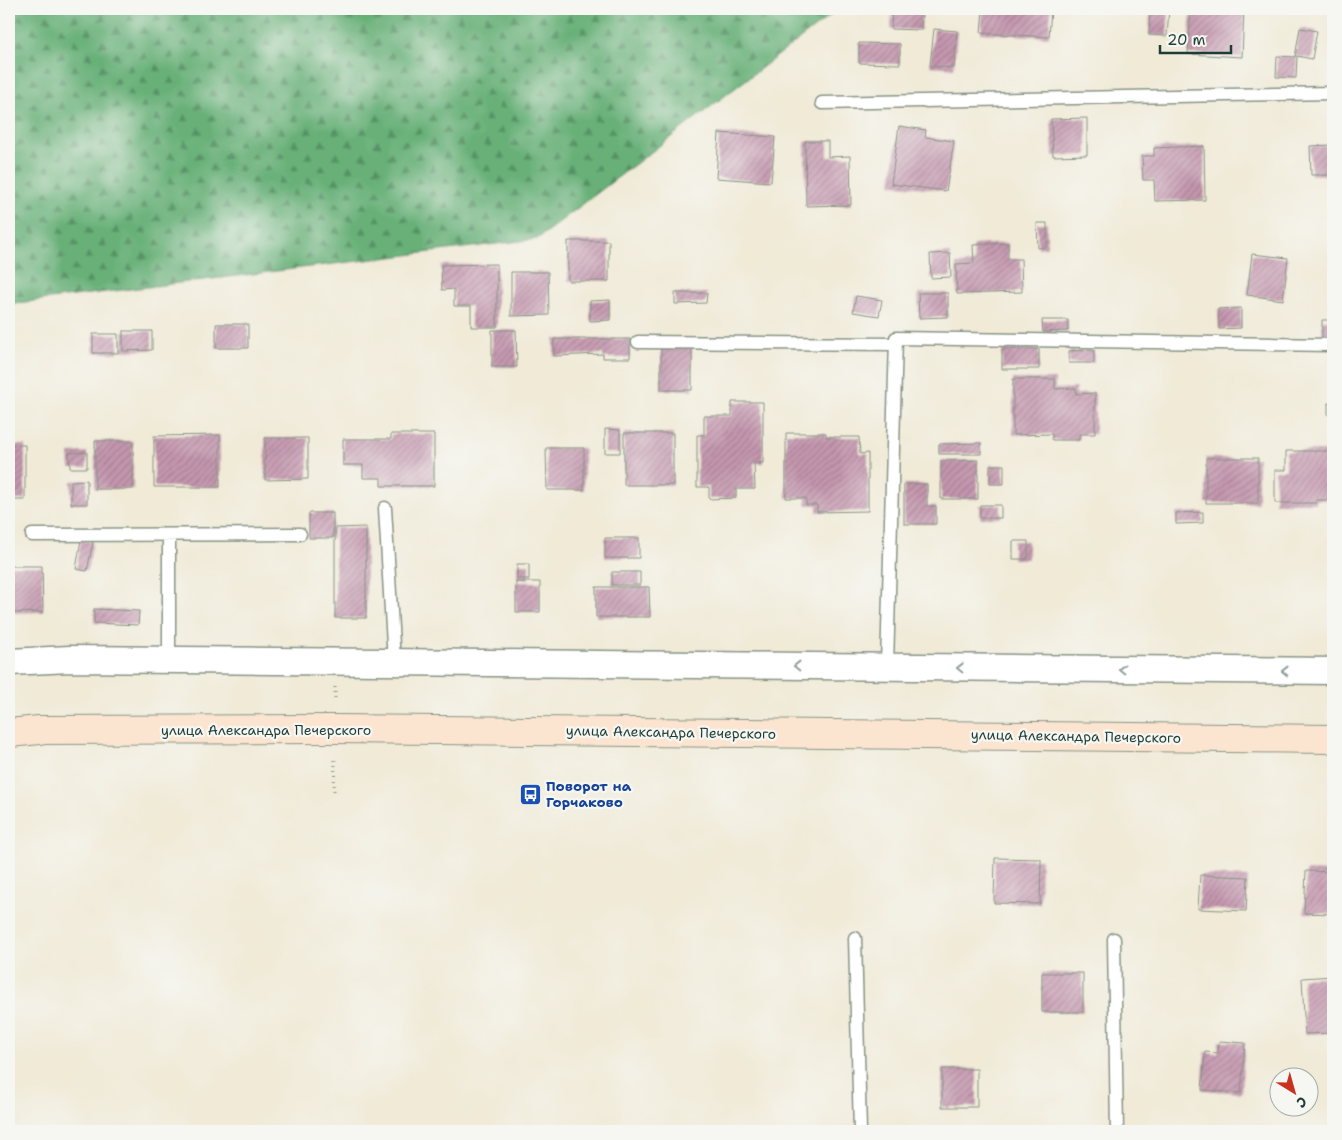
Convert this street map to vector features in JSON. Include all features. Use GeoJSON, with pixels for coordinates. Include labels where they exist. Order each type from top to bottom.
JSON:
{"type":"FeatureCollection","features":[{"type":"Feature","properties":{"kind":"main road","name":"улица Александра Печерского"},"geometry":{"type":"LineString","coordinates":[[9,732],[39,730],[335,729],[1333,739]]}},
{"type":"Feature","properties":{"kind":"street"},"geometry":{"type":"LineString","coordinates":[[9,662],[168,660],[1333,672]]}},
{"type":"Feature","properties":{"kind":"lane"},"geometry":{"type":"LineString","coordinates":[[822,103],[1333,93]]}},
{"type":"Feature","properties":{"kind":"lane"},"geometry":{"type":"LineString","coordinates":[[887,667],[896,338],[1333,345]]}},
{"type":"Feature","properties":{"kind":"lane"},"geometry":{"type":"LineString","coordinates":[[638,342],[896,344]]}},
{"type":"Feature","properties":{"kind":"lane"},"geometry":{"type":"LineString","coordinates":[[386,508],[394,662]]}},
{"type":"Feature","properties":{"kind":"lane"},"geometry":{"type":"LineString","coordinates":[[32,535],[300,534]]}},
{"type":"Feature","properties":{"kind":"lane"},"geometry":{"type":"LineString","coordinates":[[168,660],[169,535]]}},
{"type":"Feature","properties":{"kind":"lane"},"geometry":{"type":"LineString","coordinates":[[855,938],[860,1131]]}},
{"type":"Feature","properties":{"kind":"lane"},"geometry":{"type":"LineString","coordinates":[[1114,939],[1117,1131]]}},
{"type":"Feature","properties":{"kind":"path"},"geometry":{"type":"LineString","coordinates":[[334,791],[335,760]]}},
{"type":"Feature","properties":{"kind":"green space"},"geometry":{"type":"Polygon","coordinates":[[[9,9],[839,9],[537,239],[9,304],[9,9]]]}},
{"type":"Feature","properties":{"kind":"building"},"geometry":{"type":"Polygon","coordinates":[[[892,9],[922,10],[921,30],[891,29],[892,9]]]}},
{"type":"Feature","properties":{"kind":"building"},"geometry":{"type":"Polygon","coordinates":[[[983,9],[1051,9],[1049,37],[981,33],[983,9]]]}},
{"type":"Feature","properties":{"kind":"building"},"geometry":{"type":"Polygon","coordinates":[[[1150,9],[1169,9],[1167,36],[1149,35],[1150,9]]]}},
{"type":"Feature","properties":{"kind":"building"},"geometry":{"type":"Polygon","coordinates":[[[1191,9],[1244,9],[1242,57],[1188,54],[1191,9]]]}},
{"type":"Feature","properties":{"kind":"building"},"geometry":{"type":"Polygon","coordinates":[[[1300,28],[1317,31],[1312,59],[1297,56],[1296,78],[1276,77],[1277,56],[1295,57],[1300,28]]]}},
{"type":"Feature","properties":{"kind":"building"},"geometry":{"type":"Polygon","coordinates":[[[934,29],[957,31],[954,68],[930,66],[934,29]]]}},
{"type":"Feature","properties":{"kind":"building"},"geometry":{"type":"Polygon","coordinates":[[[859,43],[900,44],[900,64],[859,63],[859,43]]]}},
{"type":"Feature","properties":{"kind":"building"},"geometry":{"type":"Polygon","coordinates":[[[1087,118],[1087,155],[1053,156],[1051,119],[1087,118]]]}},
{"type":"Feature","properties":{"kind":"building"},"geometry":{"type":"Polygon","coordinates":[[[899,126],[926,130],[925,137],[954,141],[946,191],[891,184],[899,126]]]}},
{"type":"Feature","properties":{"kind":"building"},"geometry":{"type":"Polygon","coordinates":[[[719,133],[775,137],[771,182],[716,178],[719,133]]]}},
{"type":"Feature","properties":{"kind":"building"},"geometry":{"type":"Polygon","coordinates":[[[805,141],[828,141],[828,157],[850,156],[851,205],[806,206],[805,141]]]}},
{"type":"Feature","properties":{"kind":"building"},"geometry":{"type":"Polygon","coordinates":[[[1333,145],[1333,175],[1311,175],[1310,146],[1333,145]]]}},
{"type":"Feature","properties":{"kind":"building"},"geometry":{"type":"Polygon","coordinates":[[[1204,146],[1205,200],[1155,201],[1154,180],[1143,180],[1142,156],[1154,156],[1154,148],[1204,146]]]}},
{"type":"Feature","properties":{"kind":"building"},"geometry":{"type":"Polygon","coordinates":[[[1037,223],[1047,223],[1047,247],[1038,248],[1037,223]]]}},
{"type":"Feature","properties":{"kind":"building"},"geometry":{"type":"Polygon","coordinates":[[[568,241],[609,241],[609,281],[568,281],[568,241]]]}},
{"type":"Feature","properties":{"kind":"building"},"geometry":{"type":"Polygon","coordinates":[[[1008,243],[1008,259],[1021,259],[1022,292],[957,294],[956,264],[974,263],[973,245],[1008,243]]]}},
{"type":"Feature","properties":{"kind":"building"},"geometry":{"type":"Polygon","coordinates":[[[950,253],[951,277],[931,278],[930,254],[950,253]]]}},
{"type":"Feature","properties":{"kind":"building"},"geometry":{"type":"Polygon","coordinates":[[[1252,254],[1288,258],[1283,300],[1247,295],[1252,254]]]}},
{"type":"Feature","properties":{"kind":"building"},"geometry":{"type":"Polygon","coordinates":[[[497,264],[497,327],[471,327],[471,306],[454,306],[454,289],[442,290],[441,265],[497,264]]]}},
{"type":"Feature","properties":{"kind":"building"},"geometry":{"type":"Polygon","coordinates":[[[511,272],[548,272],[549,315],[511,316],[511,272]]]}},
{"type":"Feature","properties":{"kind":"building"},"geometry":{"type":"Polygon","coordinates":[[[675,293],[707,293],[706,303],[675,304],[675,293]]]}},
{"type":"Feature","properties":{"kind":"building"},"geometry":{"type":"Polygon","coordinates":[[[918,293],[948,293],[948,317],[919,318],[918,293]]]}},
{"type":"Feature","properties":{"kind":"building"},"geometry":{"type":"Polygon","coordinates":[[[856,296],[882,300],[879,316],[853,312],[856,296]]]}},
{"type":"Feature","properties":{"kind":"building"},"geometry":{"type":"Polygon","coordinates":[[[610,300],[610,320],[590,321],[590,301],[610,300]]]}},
{"type":"Feature","properties":{"kind":"building"},"geometry":{"type":"Polygon","coordinates":[[[1241,308],[1241,328],[1219,329],[1218,309],[1241,308]]]}},
{"type":"Feature","properties":{"kind":"building"},"geometry":{"type":"Polygon","coordinates":[[[1042,320],[1068,320],[1068,331],[1043,332],[1042,320]]]}},
{"type":"Feature","properties":{"kind":"building"},"geometry":{"type":"Polygon","coordinates":[[[1322,320],[1333,320],[1333,340],[1322,340],[1322,320]]]}},
{"type":"Feature","properties":{"kind":"building"},"geometry":{"type":"Polygon","coordinates":[[[216,324],[248,324],[248,348],[216,348],[216,324]]]}},
{"type":"Feature","properties":{"kind":"building"},"geometry":{"type":"Polygon","coordinates":[[[492,330],[516,330],[517,367],[492,367],[492,330]]]}},
{"type":"Feature","properties":{"kind":"building"},"geometry":{"type":"Polygon","coordinates":[[[123,331],[152,331],[152,350],[123,351],[123,331]]]}},
{"type":"Feature","properties":{"kind":"building"},"geometry":{"type":"Polygon","coordinates":[[[93,334],[118,334],[118,353],[93,353],[93,334]]]}},
{"type":"Feature","properties":{"kind":"building"},"geometry":{"type":"Polygon","coordinates":[[[554,339],[630,339],[630,358],[603,358],[603,354],[554,356],[554,339]]]}},
{"type":"Feature","properties":{"kind":"building"},"geometry":{"type":"Polygon","coordinates":[[[692,341],[692,390],[661,390],[661,342],[692,341]]]}},
{"type":"Feature","properties":{"kind":"building"},"geometry":{"type":"Polygon","coordinates":[[[1002,349],[1039,349],[1039,369],[1002,369],[1002,349]]]}},
{"type":"Feature","properties":{"kind":"building"},"geometry":{"type":"Polygon","coordinates":[[[1094,350],[1094,363],[1069,363],[1069,351],[1094,350]]]}},
{"type":"Feature","properties":{"kind":"building"},"geometry":{"type":"Polygon","coordinates":[[[1013,379],[1055,379],[1055,389],[1076,388],[1076,394],[1095,393],[1095,434],[1079,434],[1079,440],[1052,440],[1052,434],[1013,435],[1013,379]]]}},
{"type":"Feature","properties":{"kind":"building"},"geometry":{"type":"Polygon","coordinates":[[[732,402],[763,402],[763,463],[754,463],[755,489],[736,489],[736,498],[709,499],[709,487],[697,487],[697,435],[704,435],[704,416],[732,416],[732,402]]]}},
{"type":"Feature","properties":{"kind":"building"},"geometry":{"type":"Polygon","coordinates":[[[1328,403],[1333,403],[1333,415],[1328,415],[1328,403]]]}},
{"type":"Feature","properties":{"kind":"building"},"geometry":{"type":"Polygon","coordinates":[[[605,429],[620,430],[620,453],[605,453],[605,429]]]}},
{"type":"Feature","properties":{"kind":"building"},"geometry":{"type":"Polygon","coordinates":[[[624,433],[673,433],[673,485],[624,485],[624,433]]]}},
{"type":"Feature","properties":{"kind":"building"},"geometry":{"type":"Polygon","coordinates":[[[786,433],[826,433],[826,437],[859,437],[860,454],[868,453],[868,511],[817,512],[817,505],[806,505],[806,498],[786,498],[786,433]]]}},
{"type":"Feature","properties":{"kind":"building"},"geometry":{"type":"Polygon","coordinates":[[[391,434],[434,434],[434,486],[381,486],[381,478],[363,478],[363,465],[343,465],[343,439],[391,439],[391,434]]]}},
{"type":"Feature","properties":{"kind":"building"},"geometry":{"type":"Polygon","coordinates":[[[220,435],[220,487],[154,487],[154,436],[220,435]]]}},
{"type":"Feature","properties":{"kind":"building"},"geometry":{"type":"Polygon","coordinates":[[[265,438],[308,438],[308,479],[265,480],[265,438]]]}},
{"type":"Feature","properties":{"kind":"building"},"geometry":{"type":"Polygon","coordinates":[[[95,441],[133,441],[133,489],[95,489],[95,441]]]}},
{"type":"Feature","properties":{"kind":"building"},"geometry":{"type":"Polygon","coordinates":[[[981,443],[981,454],[939,454],[939,444],[981,443]]]}},
{"type":"Feature","properties":{"kind":"building"},"geometry":{"type":"Polygon","coordinates":[[[9,445],[25,445],[25,500],[9,500],[9,445]]]}},
{"type":"Feature","properties":{"kind":"building"},"geometry":{"type":"Polygon","coordinates":[[[546,448],[584,448],[584,490],[547,490],[546,448]]]}},
{"type":"Feature","properties":{"kind":"building"},"geometry":{"type":"Polygon","coordinates":[[[1286,451],[1333,451],[1333,500],[1316,500],[1316,503],[1275,503],[1275,470],[1286,470],[1286,451]]]}},
{"type":"Feature","properties":{"kind":"building"},"geometry":{"type":"Polygon","coordinates":[[[87,452],[87,468],[70,468],[69,453],[87,452]]]}},
{"type":"Feature","properties":{"kind":"building"},"geometry":{"type":"Polygon","coordinates":[[[1206,458],[1258,458],[1258,503],[1206,503],[1206,458]]]}},
{"type":"Feature","properties":{"kind":"building"},"geometry":{"type":"Polygon","coordinates":[[[978,460],[978,499],[941,499],[941,461],[978,460]]]}},
{"type":"Feature","properties":{"kind":"building"},"geometry":{"type":"Polygon","coordinates":[[[990,465],[1004,465],[1004,484],[990,484],[990,465]]]}},
{"type":"Feature","properties":{"kind":"building"},"geometry":{"type":"Polygon","coordinates":[[[87,480],[87,504],[71,504],[71,481],[87,480]]]}},
{"type":"Feature","properties":{"kind":"building"},"geometry":{"type":"Polygon","coordinates":[[[904,484],[927,484],[927,506],[936,506],[936,524],[904,524],[904,484]]]}},
{"type":"Feature","properties":{"kind":"building"},"geometry":{"type":"Polygon","coordinates":[[[980,505],[1001,505],[1001,518],[980,518],[980,505]]]}},
{"type":"Feature","properties":{"kind":"building"},"geometry":{"type":"Polygon","coordinates":[[[1203,512],[1203,523],[1176,524],[1176,513],[1203,512]]]}},
{"type":"Feature","properties":{"kind":"building"},"geometry":{"type":"Polygon","coordinates":[[[309,513],[333,513],[333,538],[309,538],[309,513]]]}},
{"type":"Feature","properties":{"kind":"building"},"geometry":{"type":"Polygon","coordinates":[[[366,527],[366,618],[335,618],[335,528],[366,527]]]}},
{"type":"Feature","properties":{"kind":"building"},"geometry":{"type":"Polygon","coordinates":[[[605,538],[639,538],[639,558],[605,558],[605,538]]]}},
{"type":"Feature","properties":{"kind":"building"},"geometry":{"type":"Polygon","coordinates":[[[81,540],[93,542],[87,571],[76,569],[81,540]]]}},
{"type":"Feature","properties":{"kind":"building"},"geometry":{"type":"Polygon","coordinates":[[[1013,541],[1028,541],[1028,559],[1013,559],[1013,541]]]}},
{"type":"Feature","properties":{"kind":"building"},"geometry":{"type":"Polygon","coordinates":[[[517,564],[529,564],[529,579],[517,579],[517,564]]]}},
{"type":"Feature","properties":{"kind":"building"},"geometry":{"type":"Polygon","coordinates":[[[9,566],[42,566],[43,612],[9,613],[9,566]]]}},
{"type":"Feature","properties":{"kind":"building"},"geometry":{"type":"Polygon","coordinates":[[[612,572],[640,572],[640,585],[612,585],[612,572]]]}},
{"type":"Feature","properties":{"kind":"building"},"geometry":{"type":"Polygon","coordinates":[[[516,582],[540,582],[540,612],[516,612],[516,582]]]}},
{"type":"Feature","properties":{"kind":"building"},"geometry":{"type":"Polygon","coordinates":[[[596,587],[649,587],[650,617],[596,617],[596,587]]]}},
{"type":"Feature","properties":{"kind":"building"},"geometry":{"type":"Polygon","coordinates":[[[94,609],[139,611],[138,625],[94,623],[94,609]]]}},
{"type":"Feature","properties":{"kind":"building"},"geometry":{"type":"Polygon","coordinates":[[[995,858],[1041,859],[1040,904],[994,903],[995,858]]]}},
{"type":"Feature","properties":{"kind":"building"},"geometry":{"type":"Polygon","coordinates":[[[1306,871],[1333,872],[1333,914],[1304,913],[1306,871]]]}},
{"type":"Feature","properties":{"kind":"building"},"geometry":{"type":"Polygon","coordinates":[[[1200,875],[1248,877],[1246,911],[1198,909],[1200,875]]]}},
{"type":"Feature","properties":{"kind":"building"},"geometry":{"type":"Polygon","coordinates":[[[1042,973],[1083,973],[1083,1012],[1042,1012],[1042,973]]]}},
{"type":"Feature","properties":{"kind":"building"},"geometry":{"type":"Polygon","coordinates":[[[1333,976],[1333,1033],[1305,1034],[1302,978],[1333,976]]]}},
{"type":"Feature","properties":{"kind":"building"},"geometry":{"type":"Polygon","coordinates":[[[1219,1041],[1245,1043],[1241,1093],[1202,1090],[1205,1052],[1218,1053],[1219,1041]]]}},
{"type":"Feature","properties":{"kind":"building"},"geometry":{"type":"Polygon","coordinates":[[[942,1069],[977,1069],[977,1107],[942,1107],[942,1069]]]}},
{"type":"Feature","properties":{"kind":"place","name":"Поворот на Горчаково"},"geometry":{"type":"Point","coordinates":[530,794]}}]}
